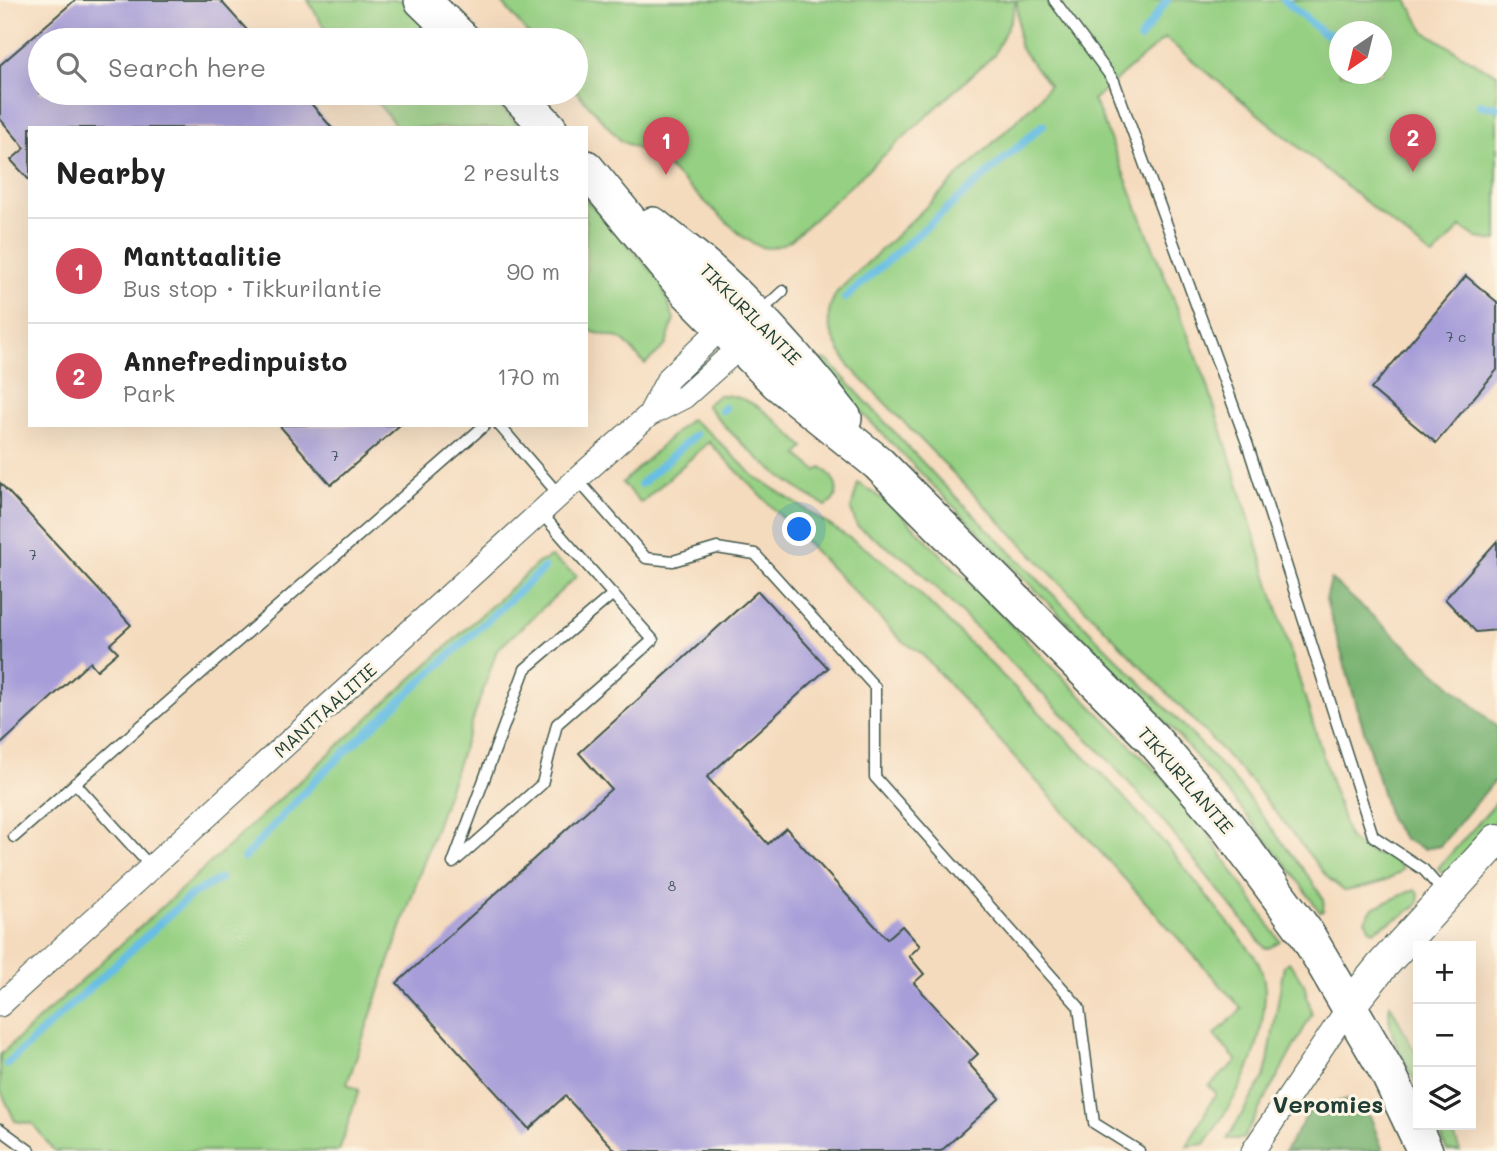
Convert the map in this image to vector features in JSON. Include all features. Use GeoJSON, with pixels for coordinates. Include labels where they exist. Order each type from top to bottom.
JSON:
{"type":"FeatureCollection","features":[{"type":"Feature","properties":{"kind":"main road"},"geometry":{"type":"LineString","coordinates":[[422,0],[451,28]]}},
{"type":"Feature","properties":{"kind":"main road"},"geometry":{"type":"LineString","coordinates":[[450,0],[470,28]]}},
{"type":"Feature","properties":{"kind":"main road"},"geometry":{"type":"LineString","coordinates":[[527,105],[547,126]]}},
{"type":"Feature","properties":{"kind":"main road","name":"TIKKURILANTIE"},"geometry":{"type":"LineString","coordinates":[[594,177],[711,271],[740,330],[799,361],[878,463],[1151,737],[1241,844],[1306,933],[1388,1073],[1425,1151]]}},
{"type":"Feature","properties":{"kind":"street","name":"MANTTAALITIE"},"geometry":{"type":"LineString","coordinates":[[0,1004],[649,415],[668,379],[740,330]]}},
{"type":"Feature","properties":{"kind":"street"},"geometry":{"type":"LineString","coordinates":[[1253,1151],[1350,1005],[1381,967],[1497,840]]}},
{"type":"Feature","properties":{"kind":"lane"},"geometry":{"type":"LineString","coordinates":[[1054,0],[1114,81],[1247,443],[1373,836],[1424,870],[1447,895]]}},
{"type":"Feature","properties":{"kind":"lane"},"geometry":{"type":"LineString","coordinates":[[740,330],[783,291]]}},
{"type":"Feature","properties":{"kind":"lane"},"geometry":{"type":"LineString","coordinates":[[14,836],[483,427]]}},
{"type":"Feature","properties":{"kind":"lane"},"geometry":{"type":"LineString","coordinates":[[501,427],[560,496]]}},
{"type":"Feature","properties":{"kind":"lane"},"geometry":{"type":"LineString","coordinates":[[577,479],[646,558],[673,561],[717,548],[755,554],[875,687],[875,777],[1079,1007],[1094,1123],[1139,1151]]}},
{"type":"Feature","properties":{"kind":"lane"},"geometry":{"type":"LineString","coordinates":[[541,513],[614,594],[653,640],[557,724],[541,785],[453,863],[525,668],[614,594]]}},
{"type":"Feature","properties":{"kind":"lane"},"geometry":{"type":"LineString","coordinates":[[75,783],[152,868]]}},
{"type":"Feature","properties":{"kind":"lane"},"geometry":{"type":"LineString","coordinates":[[0,1129],[30,1151]]}},
{"type":"Feature","properties":{"kind":"green space"},"geometry":{"type":"Polygon","coordinates":[[[308,0],[402,0],[426,28],[324,28],[308,0]]]}},
{"type":"Feature","properties":{"kind":"green space"},"geometry":{"type":"Polygon","coordinates":[[[500,0],[1016,0],[1012,17],[994,55],[791,240],[772,248],[756,245],[743,237],[658,158],[621,141],[588,104],[588,28],[523,28],[500,0]]]}},
{"type":"Feature","properties":{"kind":"green space"},"geometry":{"type":"Polygon","coordinates":[[[1017,0],[1407,0],[1424,31],[1497,74],[1497,241],[1477,238],[1461,227],[1433,257],[1165,38],[1093,100],[1206,380],[1349,839],[1373,854],[1393,856],[1403,869],[1383,881],[1344,891],[1327,877],[1253,784],[850,367],[834,340],[829,313],[837,292],[1038,100],[1049,85],[1019,46],[1017,0]]]}},
{"type":"Feature","properties":{"kind":"green space"},"geometry":{"type":"Polygon","coordinates":[[[380,105],[499,105],[519,126],[396,126],[380,105]]]}},
{"type":"Feature","properties":{"kind":"green space"},"geometry":{"type":"Polygon","coordinates":[[[588,201],[660,280],[674,319],[666,345],[645,364],[622,339],[593,332],[588,327],[588,201]]]}},
{"type":"Feature","properties":{"kind":"green space"},"geometry":{"type":"Polygon","coordinates":[[[819,361],[828,361],[940,481],[1184,726],[1236,782],[1309,877],[1324,900],[1323,911],[1320,912],[1238,805],[1174,731],[860,411],[819,361]]]}},
{"type":"Feature","properties":{"kind":"green space"},"geometry":{"type":"Polygon","coordinates":[[[719,395],[744,399],[766,412],[785,429],[804,447],[798,455],[817,471],[822,467],[831,476],[837,492],[832,502],[826,506],[808,496],[776,473],[733,435],[706,405],[719,395]]]}},
{"type":"Feature","properties":{"kind":"green space"},"geometry":{"type":"Polygon","coordinates":[[[690,419],[710,433],[754,476],[871,552],[902,576],[1112,784],[1167,846],[1254,955],[1262,971],[1265,987],[1258,1041],[1241,1086],[1205,1144],[1187,1146],[1216,1093],[1209,1086],[1237,1061],[1214,1035],[1242,1009],[921,653],[901,640],[709,442],[641,503],[622,483],[690,419]]]}},
{"type":"Feature","properties":{"kind":"green space"},"geometry":{"type":"Polygon","coordinates":[[[858,483],[893,506],[1169,784],[1196,817],[1280,941],[1265,948],[1162,820],[1104,755],[911,563],[857,526],[851,510],[858,483]]]}},
{"type":"Feature","properties":{"kind":"green space"},"geometry":{"type":"Polygon","coordinates":[[[551,557],[577,576],[497,650],[347,1084],[359,1090],[339,1151],[54,1151],[33,1124],[15,1121],[0,1089],[0,1055],[538,563],[551,557]]]}},
{"type":"Feature","properties":{"kind":"green space"},"geometry":{"type":"Polygon","coordinates":[[[1331,579],[1497,727],[1497,778],[1440,846],[1424,849],[1404,839],[1390,820],[1326,600],[1331,579]]]}},
{"type":"Feature","properties":{"kind":"green space"},"geometry":{"type":"Polygon","coordinates":[[[1497,802],[1497,820],[1449,872],[1442,873],[1438,868],[1497,802]]]}},
{"type":"Feature","properties":{"kind":"green space"},"geometry":{"type":"Polygon","coordinates":[[[1415,889],[1419,894],[1418,904],[1404,915],[1373,931],[1370,929],[1365,920],[1373,908],[1415,889]]]}},
{"type":"Feature","properties":{"kind":"green space"},"geometry":{"type":"Polygon","coordinates":[[[1289,962],[1304,984],[1312,1014],[1243,1139],[1227,1139],[1264,1077],[1284,965],[1289,962]]]}},
{"type":"Feature","properties":{"kind":"green space"},"geometry":{"type":"Polygon","coordinates":[[[1390,1004],[1413,1048],[1413,1077],[1393,1036],[1390,1004]]]}},
{"type":"Feature","properties":{"kind":"green space"},"geometry":{"type":"Polygon","coordinates":[[[1349,1100],[1371,1118],[1383,1151],[1285,1151],[1313,1106],[1349,1100]]]}},
{"type":"Feature","properties":{"kind":"green space"},"geometry":{"type":"Polygon","coordinates":[[[1438,1130],[1452,1130],[1460,1151],[1447,1151],[1438,1130]]]}},
{"type":"Feature","properties":{"kind":"building"},"geometry":{"type":"Polygon","coordinates":[[[75,0],[220,0],[245,28],[43,28],[75,0]]]}},
{"type":"Feature","properties":{"kind":"building"},"geometry":{"type":"Polygon","coordinates":[[[28,41],[28,105],[312,105],[330,126],[28,126],[28,179],[11,160],[25,148],[0,119],[0,65],[28,41]]]}},
{"type":"Feature","properties":{"kind":"building"},"geometry":{"type":"Polygon","coordinates":[[[1466,276],[1497,302],[1497,370],[1436,443],[1371,389],[1466,276]]]}},
{"type":"Feature","properties":{"kind":"building"},"geometry":{"type":"Polygon","coordinates":[[[281,427],[398,427],[331,485],[281,427]]]}},
{"type":"Feature","properties":{"kind":"building"},"geometry":{"type":"Polygon","coordinates":[[[0,483],[131,625],[110,644],[118,652],[97,670],[90,662],[0,745],[0,483]]]}},
{"type":"Feature","properties":{"kind":"building"},"geometry":{"type":"Polygon","coordinates":[[[1497,541],[1497,630],[1476,632],[1445,599],[1497,541]]]}},
{"type":"Feature","properties":{"kind":"building"},"geometry":{"type":"Polygon","coordinates":[[[758,591],[828,668],[707,777],[768,844],[786,828],[887,939],[902,926],[920,946],[909,956],[924,974],[914,983],[978,1054],[968,1063],[1000,1098],[941,1151],[616,1151],[565,1096],[529,1129],[397,983],[611,789],[579,753],[758,591]]]}},
{"type":"Feature","properties":{"kind":"waterway"},"geometry":{"type":"LineString","coordinates":[[1140,39],[1167,0]]}},
{"type":"Feature","properties":{"kind":"waterway"},"geometry":{"type":"LineString","coordinates":[[1284,0],[1323,33],[1329,34]]}},
{"type":"Feature","properties":{"kind":"waterway"},"geometry":{"type":"LineString","coordinates":[[1480,105],[1497,107]]}},
{"type":"Feature","properties":{"kind":"waterway"},"geometry":{"type":"LineString","coordinates":[[845,298],[1043,125]]}},
{"type":"Feature","properties":{"kind":"waterway"},"geometry":{"type":"LineString","coordinates":[[641,484],[695,435]]}},
{"type":"Feature","properties":{"kind":"waterway"},"geometry":{"type":"LineString","coordinates":[[244,858],[318,777],[544,568]]}},
{"type":"Feature","properties":{"kind":"waterway"},"geometry":{"type":"LineString","coordinates":[[7,1064],[191,895],[220,879]]}},
{"type":"Feature","properties":{"kind":"place","name":"Annefredinpuisto"},"geometry":{"type":"Point","coordinates":[1413,172]}},
{"type":"Feature","properties":{"kind":"place","name":"Manttaalitie"},"geometry":{"type":"Point","coordinates":[666,175]}},
{"type":"Feature","properties":{"kind":"district","name":"Veromies"},"geometry":{"type":"Point","coordinates":[1328,1103]}}]}
